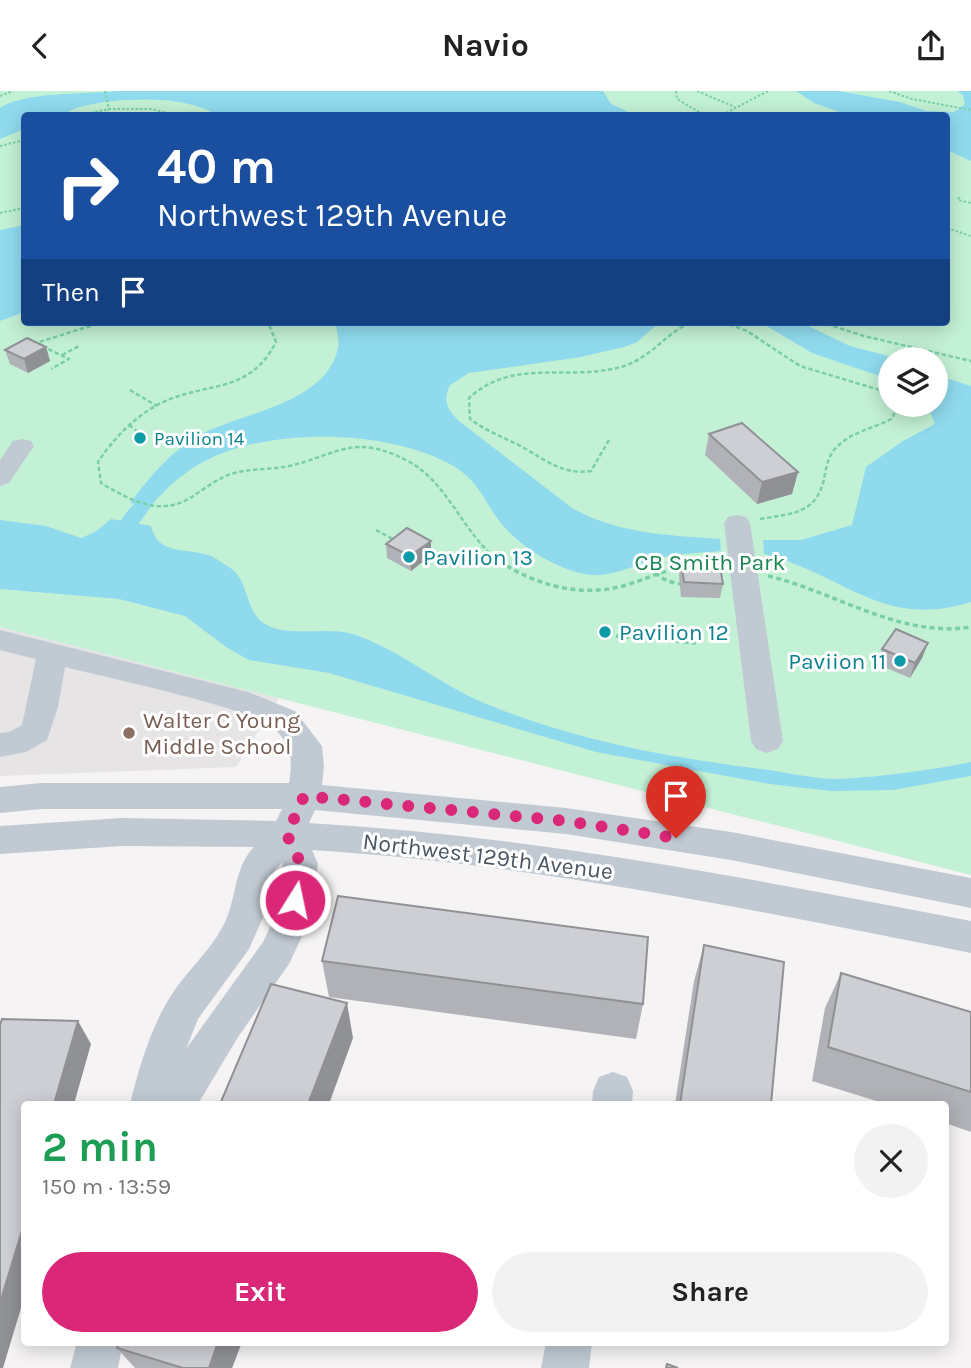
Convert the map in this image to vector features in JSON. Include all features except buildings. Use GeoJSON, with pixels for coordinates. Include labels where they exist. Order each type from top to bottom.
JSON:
{"type":"FeatureCollection","features":[{"type":"Feature","properties":{"kind":"street"},"geometry":{"type":"LineString","coordinates":[[0,478],[22,446]]}},
{"type":"Feature","properties":{"kind":"street"},"geometry":{"type":"LineString","coordinates":[[737,523],[767,741]]}},
{"type":"Feature","properties":{"kind":"street"},"geometry":{"type":"LineString","coordinates":[[0,640],[248,703],[284,719],[306,746],[308,767],[304,796],[287,835],[259,864],[248,911],[236,938],[184,1008],[165,1051],[151,1101]]}},
{"type":"Feature","properties":{"kind":"street"},"geometry":{"type":"LineString","coordinates":[[0,658],[52,653]]}},
{"type":"Feature","properties":{"kind":"street"},"geometry":{"type":"LineString","coordinates":[[0,745],[15,744],[36,732],[52,653]]}},
{"type":"Feature","properties":{"kind":"street","name":"Northwest 129th Avenue"},"geometry":{"type":"LineString","coordinates":[[0,800],[41,796],[304,796],[566,821],[731,846],[971,893]]}},
{"type":"Feature","properties":{"kind":"street","name":"Northwest 129th Avenue"},"geometry":{"type":"LineString","coordinates":[[0,839],[198,831],[287,835],[508,855],[584,866],[971,937]]}},
{"type":"Feature","properties":{"kind":"street"},"geometry":{"type":"LineString","coordinates":[[178,1101],[189,1079],[237,1006],[276,953],[289,926],[301,864],[287,835]]}},
{"type":"Feature","properties":{"kind":"street"},"geometry":{"type":"LineString","coordinates":[[198,986],[237,1006]]}},
{"type":"Feature","properties":{"kind":"street"},"geometry":{"type":"LineString","coordinates":[[94,1368],[99,1346]]}},
{"type":"Feature","properties":{"kind":"street"},"geometry":{"type":"LineString","coordinates":[[565,1368],[568,1346]]}},
{"type":"Feature","properties":{"kind":"path"},"geometry":{"type":"LineString","coordinates":[[0,96],[13,91]]}},
{"type":"Feature","properties":{"kind":"path"},"geometry":{"type":"LineString","coordinates":[[105,91],[110,104],[106,112]]}},
{"type":"Feature","properties":{"kind":"path"},"geometry":{"type":"LineString","coordinates":[[676,91],[677,99],[699,112]]}},
{"type":"Feature","properties":{"kind":"path"},"geometry":{"type":"LineString","coordinates":[[697,91],[735,107]]}},
{"type":"Feature","properties":{"kind":"path"},"geometry":{"type":"LineString","coordinates":[[727,112],[768,91]]}},
{"type":"Feature","properties":{"kind":"path"},"geometry":{"type":"LineString","coordinates":[[889,91],[912,99],[971,110]]}},
{"type":"Feature","properties":{"kind":"path"},"geometry":{"type":"LineString","coordinates":[[96,112],[109,109],[151,109],[164,112]]}},
{"type":"Feature","properties":{"kind":"path"},"geometry":{"type":"LineString","coordinates":[[0,146],[21,141]]}},
{"type":"Feature","properties":{"kind":"path"},"geometry":{"type":"LineString","coordinates":[[959,197],[958,200],[971,203]]}},
{"type":"Feature","properties":{"kind":"path"},"geometry":{"type":"LineString","coordinates":[[0,213],[21,209]]}},
{"type":"Feature","properties":{"kind":"path"},"geometry":{"type":"LineString","coordinates":[[950,229],[971,236]]}},
{"type":"Feature","properties":{"kind":"path"},"geometry":{"type":"LineString","coordinates":[[23,346],[90,326]]}},
{"type":"Feature","properties":{"kind":"path"},"geometry":{"type":"LineString","coordinates":[[267,326],[276,341],[271,355],[258,370],[239,381],[157,406],[128,425],[110,442],[98,462],[102,483],[125,499],[165,505],[179,504],[233,473],[286,467],[304,462],[333,448],[368,448],[414,465],[433,479],[448,495],[480,543],[497,560],[517,574],[551,586],[606,589],[655,573],[693,567]]}},
{"type":"Feature","properties":{"kind":"path"},"geometry":{"type":"LineString","coordinates":[[609,440],[591,471],[578,473],[556,468],[524,448],[486,431],[470,419],[469,398],[489,380],[508,375],[552,371],[593,373],[640,360],[654,352],[683,326]]}},
{"type":"Feature","properties":{"kind":"path"},"geometry":{"type":"LineString","coordinates":[[734,326],[747,331],[800,366],[878,389]]}},
{"type":"Feature","properties":{"kind":"path"},"geometry":{"type":"LineString","coordinates":[[833,326],[971,361]]}},
{"type":"Feature","properties":{"kind":"path"},"geometry":{"type":"LineString","coordinates":[[35,343],[69,359],[51,369]]}},
{"type":"Feature","properties":{"kind":"path"},"geometry":{"type":"LineString","coordinates":[[62,355],[79,346]]}},
{"type":"Feature","properties":{"kind":"path"},"geometry":{"type":"LineString","coordinates":[[41,356],[52,351]]}},
{"type":"Feature","properties":{"kind":"path"},"geometry":{"type":"LineString","coordinates":[[130,390],[157,406]]}},
{"type":"Feature","properties":{"kind":"path"},"geometry":{"type":"LineString","coordinates":[[737,523],[797,511],[812,504],[822,488],[829,455],[839,444],[893,417]]}},
{"type":"Feature","properties":{"kind":"path"},"geometry":{"type":"LineString","coordinates":[[128,425],[138,432]]}},
{"type":"Feature","properties":{"kind":"path"},"geometry":{"type":"LineString","coordinates":[[376,530],[405,545]]}},
{"type":"Feature","properties":{"kind":"path"},"geometry":{"type":"LineString","coordinates":[[655,573],[667,581],[680,584]]}},
{"type":"Feature","properties":{"kind":"path"},"geometry":{"type":"LineString","coordinates":[[745,575],[766,576],[795,583],[854,604],[895,623],[929,631],[971,627]]}},
{"type":"Feature","properties":{"kind":"path"},"geometry":{"type":"LineString","coordinates":[[616,636],[696,643]]}},
{"type":"Feature","properties":{"kind":"shaded area","name":"Walter C Young Middle School"},"geometry":{"type":"Polygon","coordinates":[[[0,627],[279,698],[236,767],[0,776],[0,627]]]}},
{"type":"Feature","properties":{"kind":"green space","name":"CB Smith Park"},"geometry":{"type":"Polygon","coordinates":[[[0,91],[971,91],[971,875],[0,627],[0,91]]]}},
{"type":"Feature","properties":{"kind":"water"},"geometry":{"type":"Polygon","coordinates":[[[116,91],[603,91],[611,104],[628,112],[210,112],[170,101],[132,100],[83,106],[67,112],[21,112],[21,130],[0,139],[0,108],[40,96],[116,91]]]}},
{"type":"Feature","properties":{"kind":"water"},"geometry":{"type":"Polygon","coordinates":[[[796,91],[838,91],[900,102],[926,111],[954,112],[965,104],[963,95],[957,91],[971,91],[971,161],[950,151],[950,112],[840,112],[814,103],[796,91]]]}},
{"type":"Feature","properties":{"kind":"water"},"geometry":{"type":"Polygon","coordinates":[[[21,226],[21,313],[0,321],[0,230],[21,226]]]}},
{"type":"Feature","properties":{"kind":"water"},"geometry":{"type":"Polygon","coordinates":[[[337,326],[655,326],[637,342],[624,347],[581,357],[469,373],[450,385],[446,396],[447,405],[459,421],[572,508],[608,523],[644,532],[720,539],[721,551],[670,556],[606,574],[576,572],[553,563],[521,543],[502,525],[473,483],[455,467],[431,455],[403,446],[341,437],[278,440],[223,453],[184,475],[166,489],[151,506],[130,503],[161,466],[198,436],[300,395],[317,382],[330,367],[339,342],[337,326]]]}},
{"type":"Feature","properties":{"kind":"water"},"geometry":{"type":"Polygon","coordinates":[[[767,326],[808,326],[850,346],[878,353],[878,376],[812,353],[767,326]]]}},
{"type":"Feature","properties":{"kind":"water"},"geometry":{"type":"Polygon","coordinates":[[[948,379],[971,386],[971,602],[940,609],[912,609],[887,604],[792,563],[764,554],[763,540],[801,540],[852,525],[866,467],[903,441],[935,424],[932,417],[948,417],[948,379]]]}},
{"type":"Feature","properties":{"kind":"water"},"geometry":{"type":"Polygon","coordinates":[[[111,519],[151,526],[160,543],[167,547],[202,553],[229,567],[241,580],[253,611],[265,624],[284,630],[353,634],[387,649],[484,703],[551,727],[655,753],[821,778],[888,775],[971,762],[971,776],[893,790],[831,791],[770,784],[596,752],[329,673],[249,660],[226,647],[185,616],[119,599],[0,589],[0,520],[46,526],[81,538],[95,532],[111,519]]]}},
{"type":"Feature","properties":{"kind":"waterway"},"geometry":{"type":"LineString","coordinates":[[130,522],[143,505]]}},
{"type":"Feature","properties":{"kind":"place","name":"Pavilion 14"},"geometry":{"type":"Point","coordinates":[140,438]}},
{"type":"Feature","properties":{"kind":"place","name":"Pavilion 13"},"geometry":{"type":"Point","coordinates":[409,557]}},
{"type":"Feature","properties":{"kind":"place","name":"Pavilion 12"},"geometry":{"type":"Point","coordinates":[605,632]}},
{"type":"Feature","properties":{"kind":"place","name":"Paviion 11"},"geometry":{"type":"Point","coordinates":[900,661]}},
{"type":"Feature","properties":{"kind":"place","name":"Walter C Young Middle School"},"geometry":{"type":"Point","coordinates":[129,733]}},
{"type":"Feature","properties":{"kind":"route"},"geometry":{"type":"LineString","coordinates":[[295,900],[301,864],[287,835],[304,796],[566,821],[676,838]]}}]}
